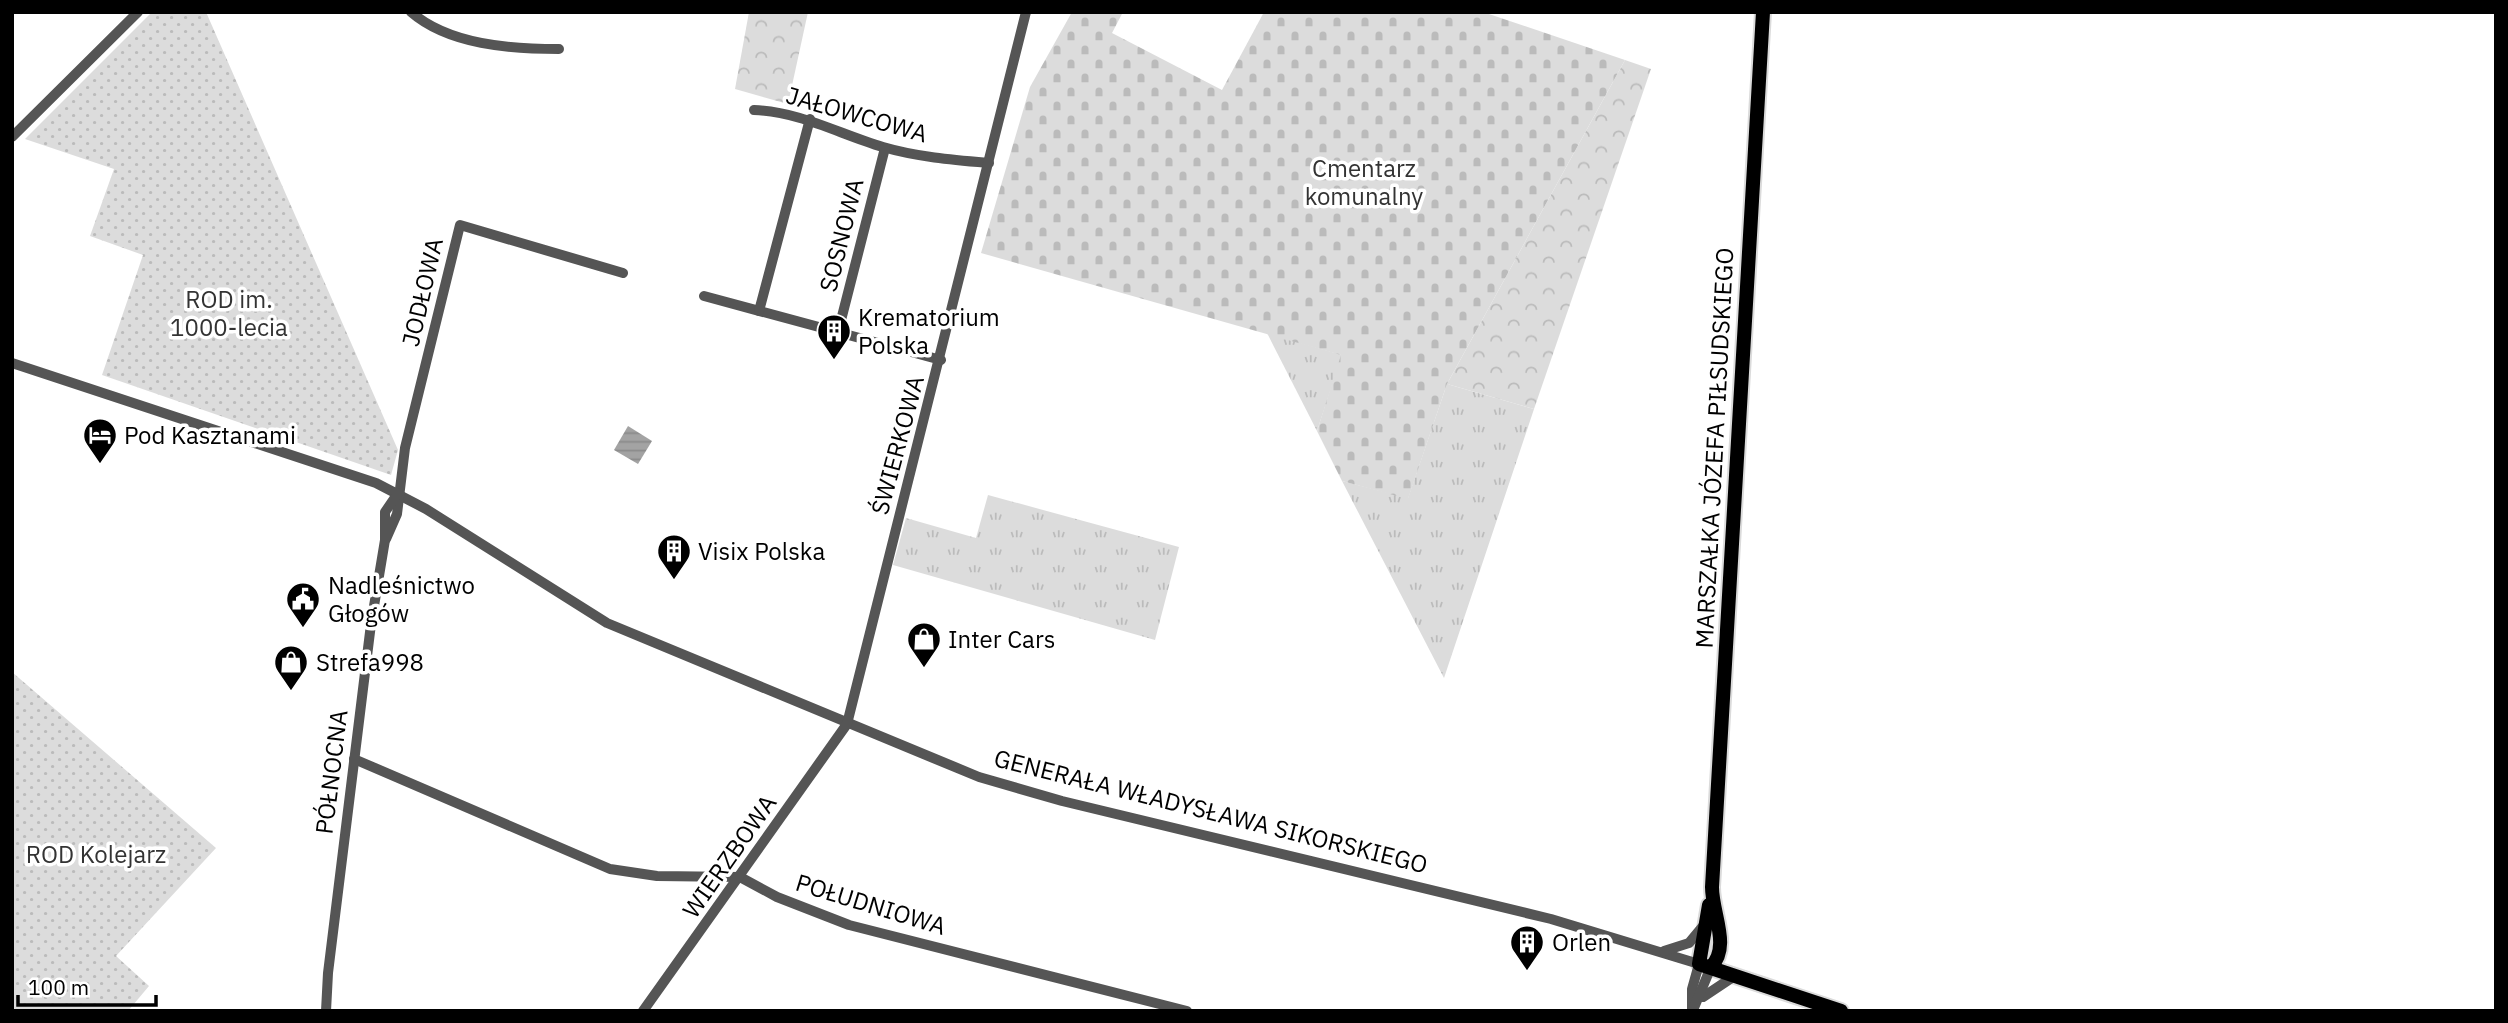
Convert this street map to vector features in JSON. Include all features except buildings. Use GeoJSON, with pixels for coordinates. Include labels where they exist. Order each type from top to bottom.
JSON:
{"type":"FeatureCollection","features":[{"type":"Feature","properties":{"kind":"main road","name":"MARSZAŁKA JÓZEFA PIŁSUDSKIEGO"},"geometry":{"type":"LineString","coordinates":[[1712,887],[1721,947],[1719,958],[1705,965],[1712,887],[1763,12]]}},
{"type":"Feature","properties":{"kind":"main road","name":"GENERAŁA WŁADYSŁAWA SIKORSKIEGO"},"geometry":{"type":"LineString","coordinates":[[1705,965],[1841,1011]]}},
{"type":"Feature","properties":{"kind":"street"},"geometry":{"type":"LineString","coordinates":[[12,136],[138,12]]}},
{"type":"Feature","properties":{"kind":"street"},"geometry":{"type":"LineString","coordinates":[[411,12],[428,24],[453,34],[499,45],[559,49]]}},
{"type":"Feature","properties":{"kind":"street"},"geometry":{"type":"LineString","coordinates":[[428,24],[432,12]]}},
{"type":"Feature","properties":{"kind":"street","name":"ŚWIERKOWA"},"geometry":{"type":"LineString","coordinates":[[846,724],[941,360],[1026,12]]}},
{"type":"Feature","properties":{"kind":"street","name":"JAŁOWCOWA"},"geometry":{"type":"LineString","coordinates":[[754,110],[810,119],[885,148],[934,158],[989,163]]}},
{"type":"Feature","properties":{"kind":"street"},"geometry":{"type":"LineString","coordinates":[[759,311],[810,119]]}},
{"type":"Feature","properties":{"kind":"street","name":"SOSNOWA"},"geometry":{"type":"LineString","coordinates":[[838,332],[885,148]]}},
{"type":"Feature","properties":{"kind":"street","name":"JODŁOWA"},"geometry":{"type":"LineString","coordinates":[[398,493],[411,422],[460,225],[623,273]]}},
{"type":"Feature","properties":{"kind":"street"},"geometry":{"type":"LineString","coordinates":[[704,296],[941,360]]}},
{"type":"Feature","properties":{"kind":"street","name":"GENERAŁA WŁADYSŁAWA SIKORSKIEGO"},"geometry":{"type":"LineString","coordinates":[[12,363],[376,483],[422,507],[607,623],[979,777],[1062,801],[1551,919],[1705,965]]}},
{"type":"Feature","properties":{"kind":"street"},"geometry":{"type":"LineString","coordinates":[[376,483],[387,506],[398,493]]}},
{"type":"Feature","properties":{"kind":"street","name":"PÓŁNOCNA"},"geometry":{"type":"LineString","coordinates":[[385,540],[397,514],[398,493]]}},
{"type":"Feature","properties":{"kind":"street","name":"PÓŁNOCNA"},"geometry":{"type":"LineString","coordinates":[[326,1011],[328,973],[371,624],[385,540],[387,506]]}},
{"type":"Feature","properties":{"kind":"street"},"geometry":{"type":"LineString","coordinates":[[397,514],[422,507]]}},
{"type":"Feature","properties":{"kind":"street","name":"WIERZBOWA"},"geometry":{"type":"LineString","coordinates":[[643,1011],[846,724]]}},
{"type":"Feature","properties":{"kind":"street","name":"POŁUDNIOWA"},"geometry":{"type":"LineString","coordinates":[[354,759],[610,869],[657,876],[740,877],[777,897],[849,925],[1187,1011]]}},
{"type":"Feature","properties":{"kind":"street"},"geometry":{"type":"LineString","coordinates":[[1663,951],[1689,943],[1707,920]]}},
{"type":"Feature","properties":{"kind":"street"},"geometry":{"type":"LineString","coordinates":[[1694,1008],[1705,965]]}},
{"type":"Feature","properties":{"kind":"street"},"geometry":{"type":"LineString","coordinates":[[1694,1008],[1715,986],[1736,975]]}},
{"type":"Feature","properties":{"kind":"green space","name":"ROD im. 1000-lecia"},"geometry":{"type":"Polygon","coordinates":[[[152,12],[206,12],[398,450],[391,475],[102,375],[143,255],[90,236],[114,169],[25,139],[152,12]]]}},
{"type":"Feature","properties":{"kind":"green space"},"geometry":{"type":"Polygon","coordinates":[[[749,12],[808,12],[788,104],[735,89],[749,12]]]}},
{"type":"Feature","properties":{"kind":"green space","name":"Cmentarz komunalny"},"geometry":{"type":"Polygon","coordinates":[[[1072,12],[1123,12],[1112,33],[1222,90],[1264,12],[1483,12],[1625,60],[1447,384],[1408,499],[1342,481],[1317,431],[1341,355],[981,253],[1030,87],[1072,12]]]}},
{"type":"Feature","properties":{"kind":"green space"},"geometry":{"type":"Polygon","coordinates":[[[1625,60],[1651,69],[1534,409],[1447,384],[1625,60]]]}},
{"type":"Feature","properties":{"kind":"green space"},"geometry":{"type":"Polygon","coordinates":[[[1267,333],[1342,355],[1317,431],[1267,333]]]}},
{"type":"Feature","properties":{"kind":"green space"},"geometry":{"type":"Polygon","coordinates":[[[1447,384],[1534,409],[1444,678],[1342,481],[1408,498],[1447,384]]]}},
{"type":"Feature","properties":{"kind":"green space"},"geometry":{"type":"Polygon","coordinates":[[[988,495],[1179,547],[1155,640],[893,565],[906,518],[976,538],[988,495]]]}},
{"type":"Feature","properties":{"kind":"green space","name":"ROD Kolejarz"},"geometry":{"type":"Polygon","coordinates":[[[12,672],[216,848],[116,956],[149,986],[128,1011],[12,1011],[12,672]]]}},
{"type":"Feature","properties":{"kind":"shaded area"},"geometry":{"type":"Polygon","coordinates":[[[628,426],[652,441],[638,464],[614,450],[628,426]]]}},
{"type":"Feature","properties":{"kind":"place","name":"Krematorium Polska"},"geometry":{"type":"Point","coordinates":[834,361]}},
{"type":"Feature","properties":{"kind":"place","name":"Pod Kasztanami"},"geometry":{"type":"Point","coordinates":[100,465]}},
{"type":"Feature","properties":{"kind":"place","name":"Visix Polska"},"geometry":{"type":"Point","coordinates":[674,581]}},
{"type":"Feature","properties":{"kind":"place","name":"Nadleśnictwo Głogów"},"geometry":{"type":"Point","coordinates":[303,629]}},
{"type":"Feature","properties":{"kind":"place","name":"Inter Cars"},"geometry":{"type":"Point","coordinates":[924,669]}},
{"type":"Feature","properties":{"kind":"place","name":"Strefa998"},"geometry":{"type":"Point","coordinates":[291,692]}},
{"type":"Feature","properties":{"kind":"place","name":"Orlen"},"geometry":{"type":"Point","coordinates":[1527,972]}}]}
